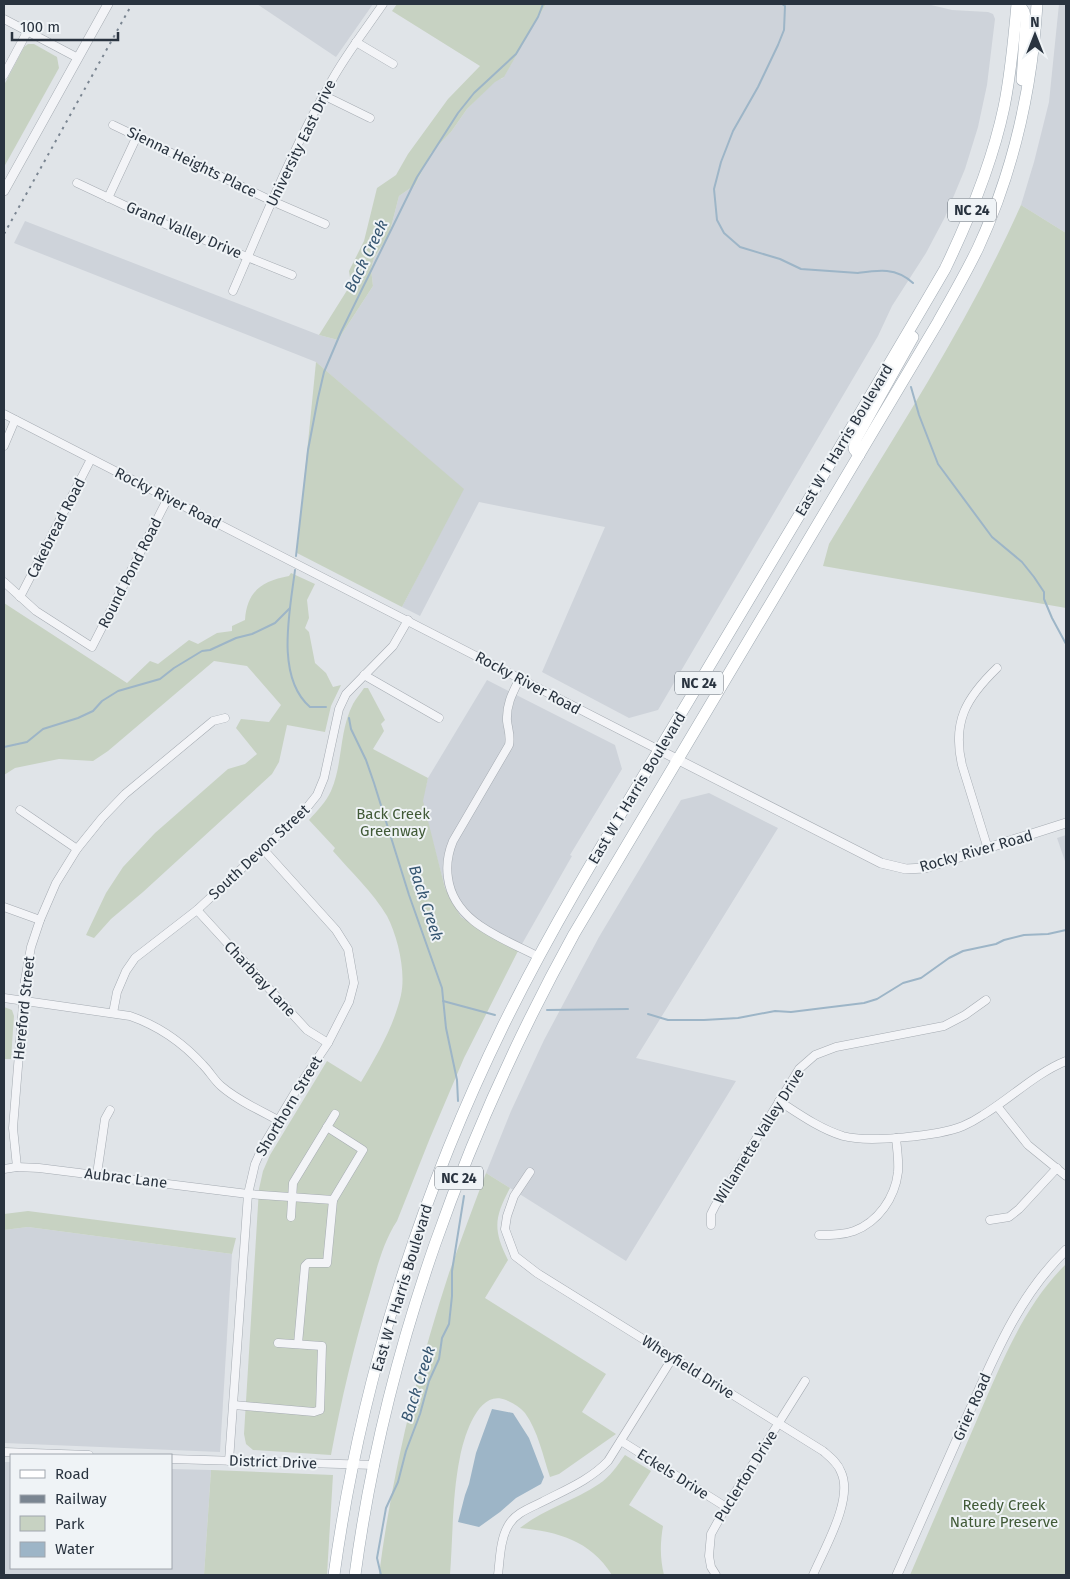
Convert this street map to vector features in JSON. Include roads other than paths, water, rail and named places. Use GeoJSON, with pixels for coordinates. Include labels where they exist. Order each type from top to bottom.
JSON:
{"type":"FeatureCollection","features":[{"type":"Feature","properties":{"kind":"main road"},"geometry":{"type":"LineString","coordinates":[[1014,151],[1022,84],[1026,21],[1024,12],[1018,4]]}},
{"type":"Feature","properties":{"kind":"main road","name":"East W T Harris Boulevard"},"geometry":{"type":"LineString","coordinates":[[334,1575],[353,1464],[384,1341],[426,1207],[482,1072],[539,957],[659,750],[945,270],[975,201],[992,151],[1007,89],[1018,4]]}},
{"type":"Feature","properties":{"kind":"main road","name":"East W T Harris Boulevard"},"geometry":{"type":"LineString","coordinates":[[355,1575],[375,1465],[418,1295],[455,1188],[492,1099],[556,966],[938,322],[969,265],[997,202],[1014,151],[1029,83],[1037,4]]}},
{"type":"Feature","properties":{"kind":"main road"},"geometry":{"type":"LineString","coordinates":[[859,455],[854,449],[854,442],[922,320],[926,301]]}},
{"type":"Feature","properties":{"kind":"street"},"geometry":{"type":"LineString","coordinates":[[4,191],[108,4]]}},
{"type":"Feature","properties":{"kind":"street","name":"University East Drive"},"geometry":{"type":"LineString","coordinates":[[233,291],[285,170],[323,95],[356,42],[383,4]]}},
{"type":"Feature","properties":{"kind":"street"},"geometry":{"type":"LineString","coordinates":[[4,19],[78,58]]}},
{"type":"Feature","properties":{"kind":"street"},"geometry":{"type":"LineString","coordinates":[[4,75],[27,32]]}},
{"type":"Feature","properties":{"kind":"street"},"geometry":{"type":"LineString","coordinates":[[356,42],[393,64]]}},
{"type":"Feature","properties":{"kind":"street"},"geometry":{"type":"LineString","coordinates":[[323,95],[370,118]]}},
{"type":"Feature","properties":{"kind":"street","name":"Sienna Heights Place"},"geometry":{"type":"LineString","coordinates":[[113,124],[272,201],[325,224]]}},
{"type":"Feature","properties":{"kind":"street"},"geometry":{"type":"LineString","coordinates":[[108,198],[137,136]]}},
{"type":"Feature","properties":{"kind":"street","name":"Grand Valley Drive"},"geometry":{"type":"LineString","coordinates":[[77,183],[160,222],[292,275]]}},
{"type":"Feature","properties":{"kind":"street","name":"Rocky River Road"},"geometry":{"type":"LineString","coordinates":[[4,414],[857,851],[896,868],[911,870],[925,868],[1066,824]]}},
{"type":"Feature","properties":{"kind":"street"},"geometry":{"type":"LineString","coordinates":[[4,446],[15,420]]}},
{"type":"Feature","properties":{"kind":"street","name":"Cakebread Road"},"geometry":{"type":"LineString","coordinates":[[20,597],[91,459]]}},
{"type":"Feature","properties":{"kind":"street","name":"Round Pond Road"},"geometry":{"type":"LineString","coordinates":[[20,597],[36,612],[92,647],[168,498]]}},
{"type":"Feature","properties":{"kind":"street"},"geometry":{"type":"LineString","coordinates":[[4,582],[20,597]]}},
{"type":"Feature","properties":{"kind":"street","name":"South Devon Street"},"geometry":{"type":"LineString","coordinates":[[113,1013],[117,992],[126,971],[136,958],[197,910],[306,810],[317,795],[324,778],[339,709],[346,694],[393,646],[408,620]]}},
{"type":"Feature","properties":{"kind":"street"},"geometry":{"type":"LineString","coordinates":[[988,849],[962,765],[959,750],[959,734],[963,714],[972,694],[997,668]]}},
{"type":"Feature","properties":{"kind":"street"},"geometry":{"type":"LineString","coordinates":[[364,675],[439,718]]}},
{"type":"Feature","properties":{"kind":"street"},"geometry":{"type":"LineString","coordinates":[[520,678],[508,706],[509,745],[454,841],[448,854],[447,870],[453,899],[467,917],[539,957]]}},
{"type":"Feature","properties":{"kind":"street","name":"Hereford Street"},"geometry":{"type":"LineString","coordinates":[[17,1167],[13,1128],[25,980],[31,947],[56,883],[77,849],[102,818],[126,794],[213,721],[224,718]]}},
{"type":"Feature","properties":{"kind":"street"},"geometry":{"type":"LineString","coordinates":[[20,810],[77,849]]}},
{"type":"Feature","properties":{"kind":"street","name":"Shorthorn Street"},"geometry":{"type":"LineString","coordinates":[[230,1461],[248,1194],[255,1164],[278,1120],[328,1043],[349,1002],[354,983],[348,949],[336,930],[264,849]]}},
{"type":"Feature","properties":{"kind":"street"},"geometry":{"type":"LineString","coordinates":[[4,907],[40,920]]}},
{"type":"Feature","properties":{"kind":"street","name":"Charbray Lane"},"geometry":{"type":"LineString","coordinates":[[197,910],[307,1030],[328,1043]]}},
{"type":"Feature","properties":{"kind":"street"},"geometry":{"type":"LineString","coordinates":[[4,998],[113,1013],[150,1022],[168,1034],[204,1066],[221,1086],[243,1101],[278,1120]]}},
{"type":"Feature","properties":{"kind":"street","name":"Willamette Valley Drive"},"geometry":{"type":"LineString","coordinates":[[710,1225],[711,1214],[715,1206],[779,1101],[799,1069],[815,1055],[836,1048],[944,1026],[965,1015],[986,1000]]}},
{"type":"Feature","properties":{"kind":"street"},"geometry":{"type":"LineString","coordinates":[[779,1101],[820,1126],[842,1136],[864,1139],[896,1138],[945,1131],[963,1126],[982,1116],[1049,1070],[1066,1062]]}},
{"type":"Feature","properties":{"kind":"street"},"geometry":{"type":"LineString","coordinates":[[997,1106],[1028,1145],[1066,1176]]}},
{"type":"Feature","properties":{"kind":"street"},"geometry":{"type":"LineString","coordinates":[[97,1174],[105,1119],[110,1110]]}},
{"type":"Feature","properties":{"kind":"street"},"geometry":{"type":"LineString","coordinates":[[291,1217],[293,1183],[335,1114]]}},
{"type":"Feature","properties":{"kind":"street"},"geometry":{"type":"LineString","coordinates":[[298,1344],[305,1266],[308,1263],[327,1263],[333,1200],[363,1150],[327,1127]]}},
{"type":"Feature","properties":{"kind":"street"},"geometry":{"type":"LineString","coordinates":[[819,1235],[834,1235],[854,1231],[875,1218],[884,1208],[891,1198],[897,1182],[896,1138]]}},
{"type":"Feature","properties":{"kind":"street","name":"Aubrac Lane"},"geometry":{"type":"LineString","coordinates":[[4,1169],[17,1167],[97,1174],[248,1194],[333,1200]]}},
{"type":"Feature","properties":{"kind":"street"},"geometry":{"type":"LineString","coordinates":[[990,1220],[1009,1217],[1020,1209],[1057,1168]]}},
{"type":"Feature","properties":{"kind":"street","name":"Wheyfield Drive"},"geometry":{"type":"LineString","coordinates":[[530,1172],[514,1196],[506,1216],[505,1229],[514,1256],[538,1273],[823,1451],[841,1470],[845,1482],[842,1507],[813,1575]]}},
{"type":"Feature","properties":{"kind":"street","name":"Grier Road"},"geometry":{"type":"LineString","coordinates":[[897,1575],[1005,1336],[1034,1286],[1066,1250]]}},
{"type":"Feature","properties":{"kind":"street"},"geometry":{"type":"LineString","coordinates":[[234,1405],[314,1412],[320,1410],[322,1346],[278,1343]]}},
{"type":"Feature","properties":{"kind":"street"},"geometry":{"type":"LineString","coordinates":[[503,1575],[498,1575],[502,1539],[508,1525],[516,1515],[586,1478],[599,1470],[608,1461],[673,1357]]}},
{"type":"Feature","properties":{"kind":"street","name":"Puclerton Drive"},"geometry":{"type":"LineString","coordinates":[[716,1575],[710,1562],[708,1546],[711,1534],[726,1506],[804,1381]]}},
{"type":"Feature","properties":{"kind":"street","name":"Eckels Drive"},"geometry":{"type":"LineString","coordinates":[[621,1441],[726,1506]]}},
{"type":"Feature","properties":{"kind":"street"},"geometry":{"type":"LineString","coordinates":[[4,1452],[61,1454]]}},
{"type":"Feature","properties":{"kind":"street","name":"District Drive"},"geometry":{"type":"LineString","coordinates":[[172,1459],[375,1465]]}},
{"type":"Feature","properties":{"kind":"water"},"geometry":{"type":"Polygon","coordinates":[[[492,1409],[513,1413],[529,1438],[544,1477],[541,1484],[516,1498],[479,1527],[458,1522],[476,1453],[492,1409]]]}},
{"type":"Feature","properties":{"kind":"waterway","name":"Back Creek"},"geometry":{"type":"LineString","coordinates":[[296,556],[308,450],[318,398],[324,372],[341,332],[417,177],[458,113],[474,93],[516,54],[538,17],[543,4]]}},
{"type":"Feature","properties":{"kind":"waterway"},"geometry":{"type":"LineString","coordinates":[[782,4],[785,6],[784,30],[758,87],[733,131],[721,162],[714,189],[717,220],[724,233],[740,247],[780,259],[801,269],[858,273],[887,271],[900,274],[913,283]]}},
{"type":"Feature","properties":{"kind":"waterway"},"geometry":{"type":"LineString","coordinates":[[911,387],[919,415],[938,464],[992,537],[1022,562],[1034,577],[1044,592],[1044,599],[1052,618],[1066,644]]}},
{"type":"Feature","properties":{"kind":"waterway","name":"Back Creek"},"geometry":{"type":"LineString","coordinates":[[295,570],[288,623],[289,661],[292,679],[299,694],[310,707],[326,707]]}},
{"type":"Feature","properties":{"kind":"waterway"},"geometry":{"type":"LineString","coordinates":[[4,747],[27,742],[43,729],[78,718],[93,711],[102,701],[118,691],[160,679],[202,651],[210,650],[236,638],[252,634],[275,623],[290,608]]}},
{"type":"Feature","properties":{"kind":"waterway","name":"Back Creek"},"geometry":{"type":"LineString","coordinates":[[349,718],[351,729],[366,760],[374,783],[409,895],[442,988],[446,1028],[457,1080],[458,1101]]}},
{"type":"Feature","properties":{"kind":"waterway"},"geometry":{"type":"LineString","coordinates":[[648,1014],[668,1020],[704,1020],[738,1018],[775,1011],[791,1012],[864,1003],[877,999],[903,983],[921,978],[949,958],[963,951],[996,944],[1024,935],[1048,934],[1066,930]]}},
{"type":"Feature","properties":{"kind":"waterway"},"geometry":{"type":"LineString","coordinates":[[443,1001],[495,1015]]}},
{"type":"Feature","properties":{"kind":"waterway"},"geometry":{"type":"LineString","coordinates":[[547,1010],[628,1009]]}},
{"type":"Feature","properties":{"kind":"waterway","name":"Back Creek"},"geometry":{"type":"LineString","coordinates":[[381,1575],[377,1558],[386,1508],[398,1482],[429,1381],[439,1359],[442,1338],[449,1324],[452,1271],[464,1196]]}},
{"type":"Feature","properties":{"kind":"railway"},"geometry":{"type":"LineString","coordinates":[[4,234],[132,4]]}},
{"type":"Feature","properties":{"kind":"park label","name":"Back Creek Greenway"},"geometry":{"type":"Point","coordinates":[393,822]}},
{"type":"Feature","properties":{"kind":"park label","name":"Reedy Creek Nature Preserve"},"geometry":{"type":"Point","coordinates":[1004,1514]}}]}
